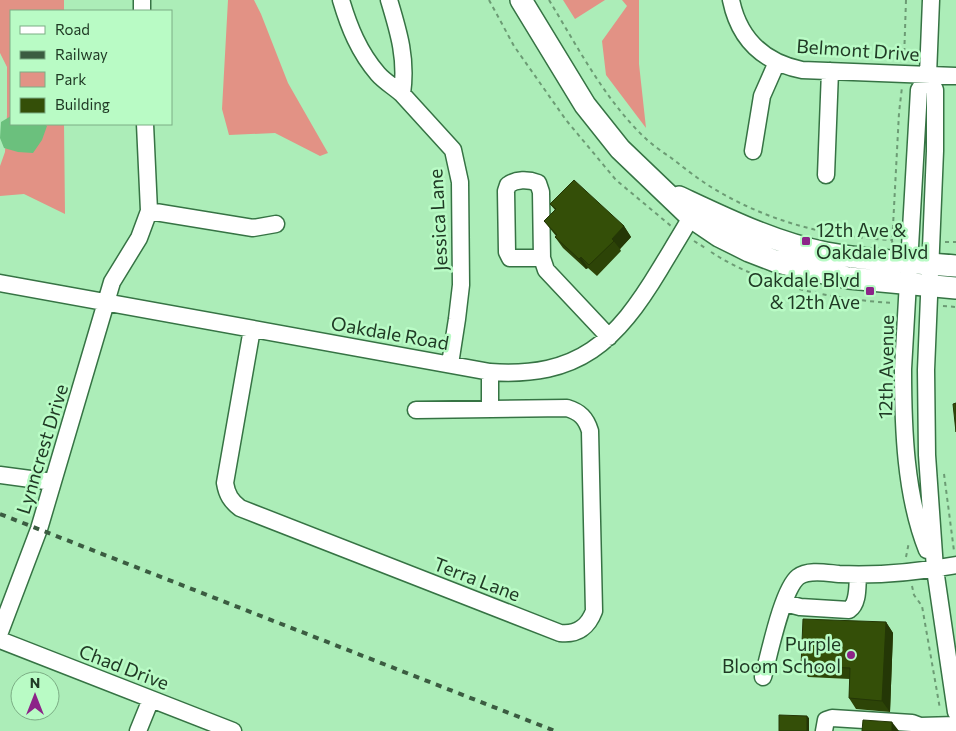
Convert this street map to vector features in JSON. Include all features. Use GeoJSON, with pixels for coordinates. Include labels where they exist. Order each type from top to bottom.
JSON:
{"type":"FeatureCollection","features":[{"type":"Feature","properties":{"kind":"main road"},"geometry":{"type":"LineString","coordinates":[[521,0],[595,119],[630,160],[663,189],[694,211],[719,236],[775,261],[808,270],[849,278],[929,287],[956,288]]}},
{"type":"Feature","properties":{"kind":"main road"},"geometry":{"type":"LineString","coordinates":[[694,211],[747,227],[802,247],[826,253],[956,266]]}},
{"type":"Feature","properties":{"kind":"street","name":"Jessica Lane"},"geometry":{"type":"LineString","coordinates":[[341,0],[349,27],[362,51],[379,75],[402,94],[454,150],[460,182],[461,286],[450,364]]}},
{"type":"Feature","properties":{"kind":"street"},"geometry":{"type":"LineString","coordinates":[[389,0],[401,37],[404,80],[402,94]]}},
{"type":"Feature","properties":{"kind":"street","name":"Belmont Drive"},"geometry":{"type":"LineString","coordinates":[[731,0],[740,27],[748,39],[759,51],[788,67],[802,70],[956,76]]}},
{"type":"Feature","properties":{"kind":"street","name":"12th Avenue"},"geometry":{"type":"LineString","coordinates":[[931,0],[928,75],[936,90],[926,370],[927,455],[935,569],[956,712]]}},
{"type":"Feature","properties":{"kind":"street"},"geometry":{"type":"LineString","coordinates":[[753,151],[762,96],[777,62]]}},
{"type":"Feature","properties":{"kind":"street"},"geometry":{"type":"LineString","coordinates":[[826,175],[830,71]]}},
{"type":"Feature","properties":{"kind":"street","name":"12th Avenue"},"geometry":{"type":"LineString","coordinates":[[928,75],[918,90],[903,369],[903,406],[906,449],[916,511],[923,539],[935,569]]}},
{"type":"Feature","properties":{"kind":"street"},"geometry":{"type":"LineString","coordinates":[[106,303],[112,282],[139,238],[149,211],[145,125]]}},
{"type":"Feature","properties":{"kind":"street"},"geometry":{"type":"LineString","coordinates":[[542,258],[510,258],[507,252],[506,191],[508,185],[514,181],[538,183],[540,192],[542,258],[546,270],[609,337]]}},
{"type":"Feature","properties":{"kind":"street"},"geometry":{"type":"LineString","coordinates":[[149,211],[253,228],[276,224]]}},
{"type":"Feature","properties":{"kind":"street","name":"Oakdale Road"},"geometry":{"type":"LineString","coordinates":[[0,284],[490,372],[533,372],[556,367],[589,353],[609,337],[630,315],[644,295],[694,211]]}},
{"type":"Feature","properties":{"kind":"street","name":"Lynncrest Drive"},"geometry":{"type":"LineString","coordinates":[[0,632],[39,529],[106,303]]}},
{"type":"Feature","properties":{"kind":"street","name":"Terra Lane"},"geometry":{"type":"LineString","coordinates":[[252,330],[225,483],[226,493],[232,502],[240,508],[560,633],[578,632],[591,619],[594,610],[590,431],[588,422],[582,415],[567,408],[416,410]]}},
{"type":"Feature","properties":{"kind":"street"},"geometry":{"type":"LineString","coordinates":[[490,372],[490,409]]}},
{"type":"Feature","properties":{"kind":"street"},"geometry":{"type":"LineString","coordinates":[[0,475],[8,478],[53,482]]}},
{"type":"Feature","properties":{"kind":"street"},"geometry":{"type":"LineString","coordinates":[[763,677],[785,603],[792,584],[798,577],[805,574],[858,575],[909,573],[956,565]]}},
{"type":"Feature","properties":{"kind":"street"},"geometry":{"type":"LineString","coordinates":[[785,603],[800,607],[849,610],[856,602],[858,575]]}},
{"type":"Feature","properties":{"kind":"street","name":"Chad Drive"},"geometry":{"type":"LineString","coordinates":[[0,640],[232,731]]}},
{"type":"Feature","properties":{"kind":"street"},"geometry":{"type":"LineString","coordinates":[[138,731],[151,699]]}},
{"type":"Feature","properties":{"kind":"street"},"geometry":{"type":"LineString","coordinates":[[824,731],[826,720],[832,718],[912,723],[920,728],[956,725]]}},
{"type":"Feature","properties":{"kind":"path"},"geometry":{"type":"LineString","coordinates":[[548,0],[602,86],[644,137],[683,168],[722,194],[775,219],[827,233],[893,240],[906,0]]}},
{"type":"Feature","properties":{"kind":"path"},"geometry":{"type":"LineString","coordinates":[[932,241],[956,242]]}},
{"type":"Feature","properties":{"kind":"green space"},"geometry":{"type":"Polygon","coordinates":[[[0,0],[64,0],[64,10],[10,10],[10,125],[64,125],[65,214],[24,194],[0,196],[0,166],[5,152],[7,67],[0,53],[0,0]]]}},
{"type":"Feature","properties":{"kind":"green space"},"geometry":{"type":"Polygon","coordinates":[[[228,0],[254,0],[288,83],[328,153],[320,156],[275,133],[229,135],[222,109],[228,0]]]}},
{"type":"Feature","properties":{"kind":"green space"},"geometry":{"type":"Polygon","coordinates":[[[563,0],[605,0],[575,19],[563,0]]]}},
{"type":"Feature","properties":{"kind":"green space"},"geometry":{"type":"Polygon","coordinates":[[[622,0],[639,0],[639,64],[646,128],[606,75],[602,41],[627,6],[622,0]]]}},
{"type":"Feature","properties":{"kind":"shaded area"},"geometry":{"type":"Polygon","coordinates":[[[10,117],[10,125],[47,126],[42,140],[33,153],[18,152],[4,148],[0,138],[1,122],[10,117]]]}},
{"type":"Feature","properties":{"kind":"building"},"geometry":{"type":"Polygon","coordinates":[[[574,180],[624,226],[612,239],[614,241],[589,265],[581,257],[579,259],[555,237],[557,235],[544,221],[556,209],[550,204],[574,180]]]}},
{"type":"Feature","properties":{"kind":"building"},"geometry":{"type":"Polygon","coordinates":[[[956,403],[956,432],[953,404],[956,403]]]}},
{"type":"Feature","properties":{"kind":"building","name":"Purple Bloom School"},"geometry":{"type":"Polygon","coordinates":[[[803,619],[886,622],[882,701],[849,698],[850,668],[801,666],[803,619]]]}},
{"type":"Feature","properties":{"kind":"building"},"geometry":{"type":"Polygon","coordinates":[[[779,715],[807,716],[807,731],[779,731],[779,715]]]}},
{"type":"Feature","properties":{"kind":"building"},"geometry":{"type":"Polygon","coordinates":[[[863,720],[892,722],[892,731],[862,731],[863,720]]]}},
{"type":"Feature","properties":{"kind":"railway"},"geometry":{"type":"LineString","coordinates":[[0,514],[555,731]]}},
{"type":"Feature","properties":{"kind":"place","name":"12th Ave & Oakdale Blvd"},"geometry":{"type":"Point","coordinates":[806,241]}},
{"type":"Feature","properties":{"kind":"place","name":"Oakdale Blvd & 12th Ave"},"geometry":{"type":"Point","coordinates":[870,291]}},
{"type":"Feature","properties":{"kind":"place","name":"Purple Bloom School"},"geometry":{"type":"Point","coordinates":[851,655]}}]}
